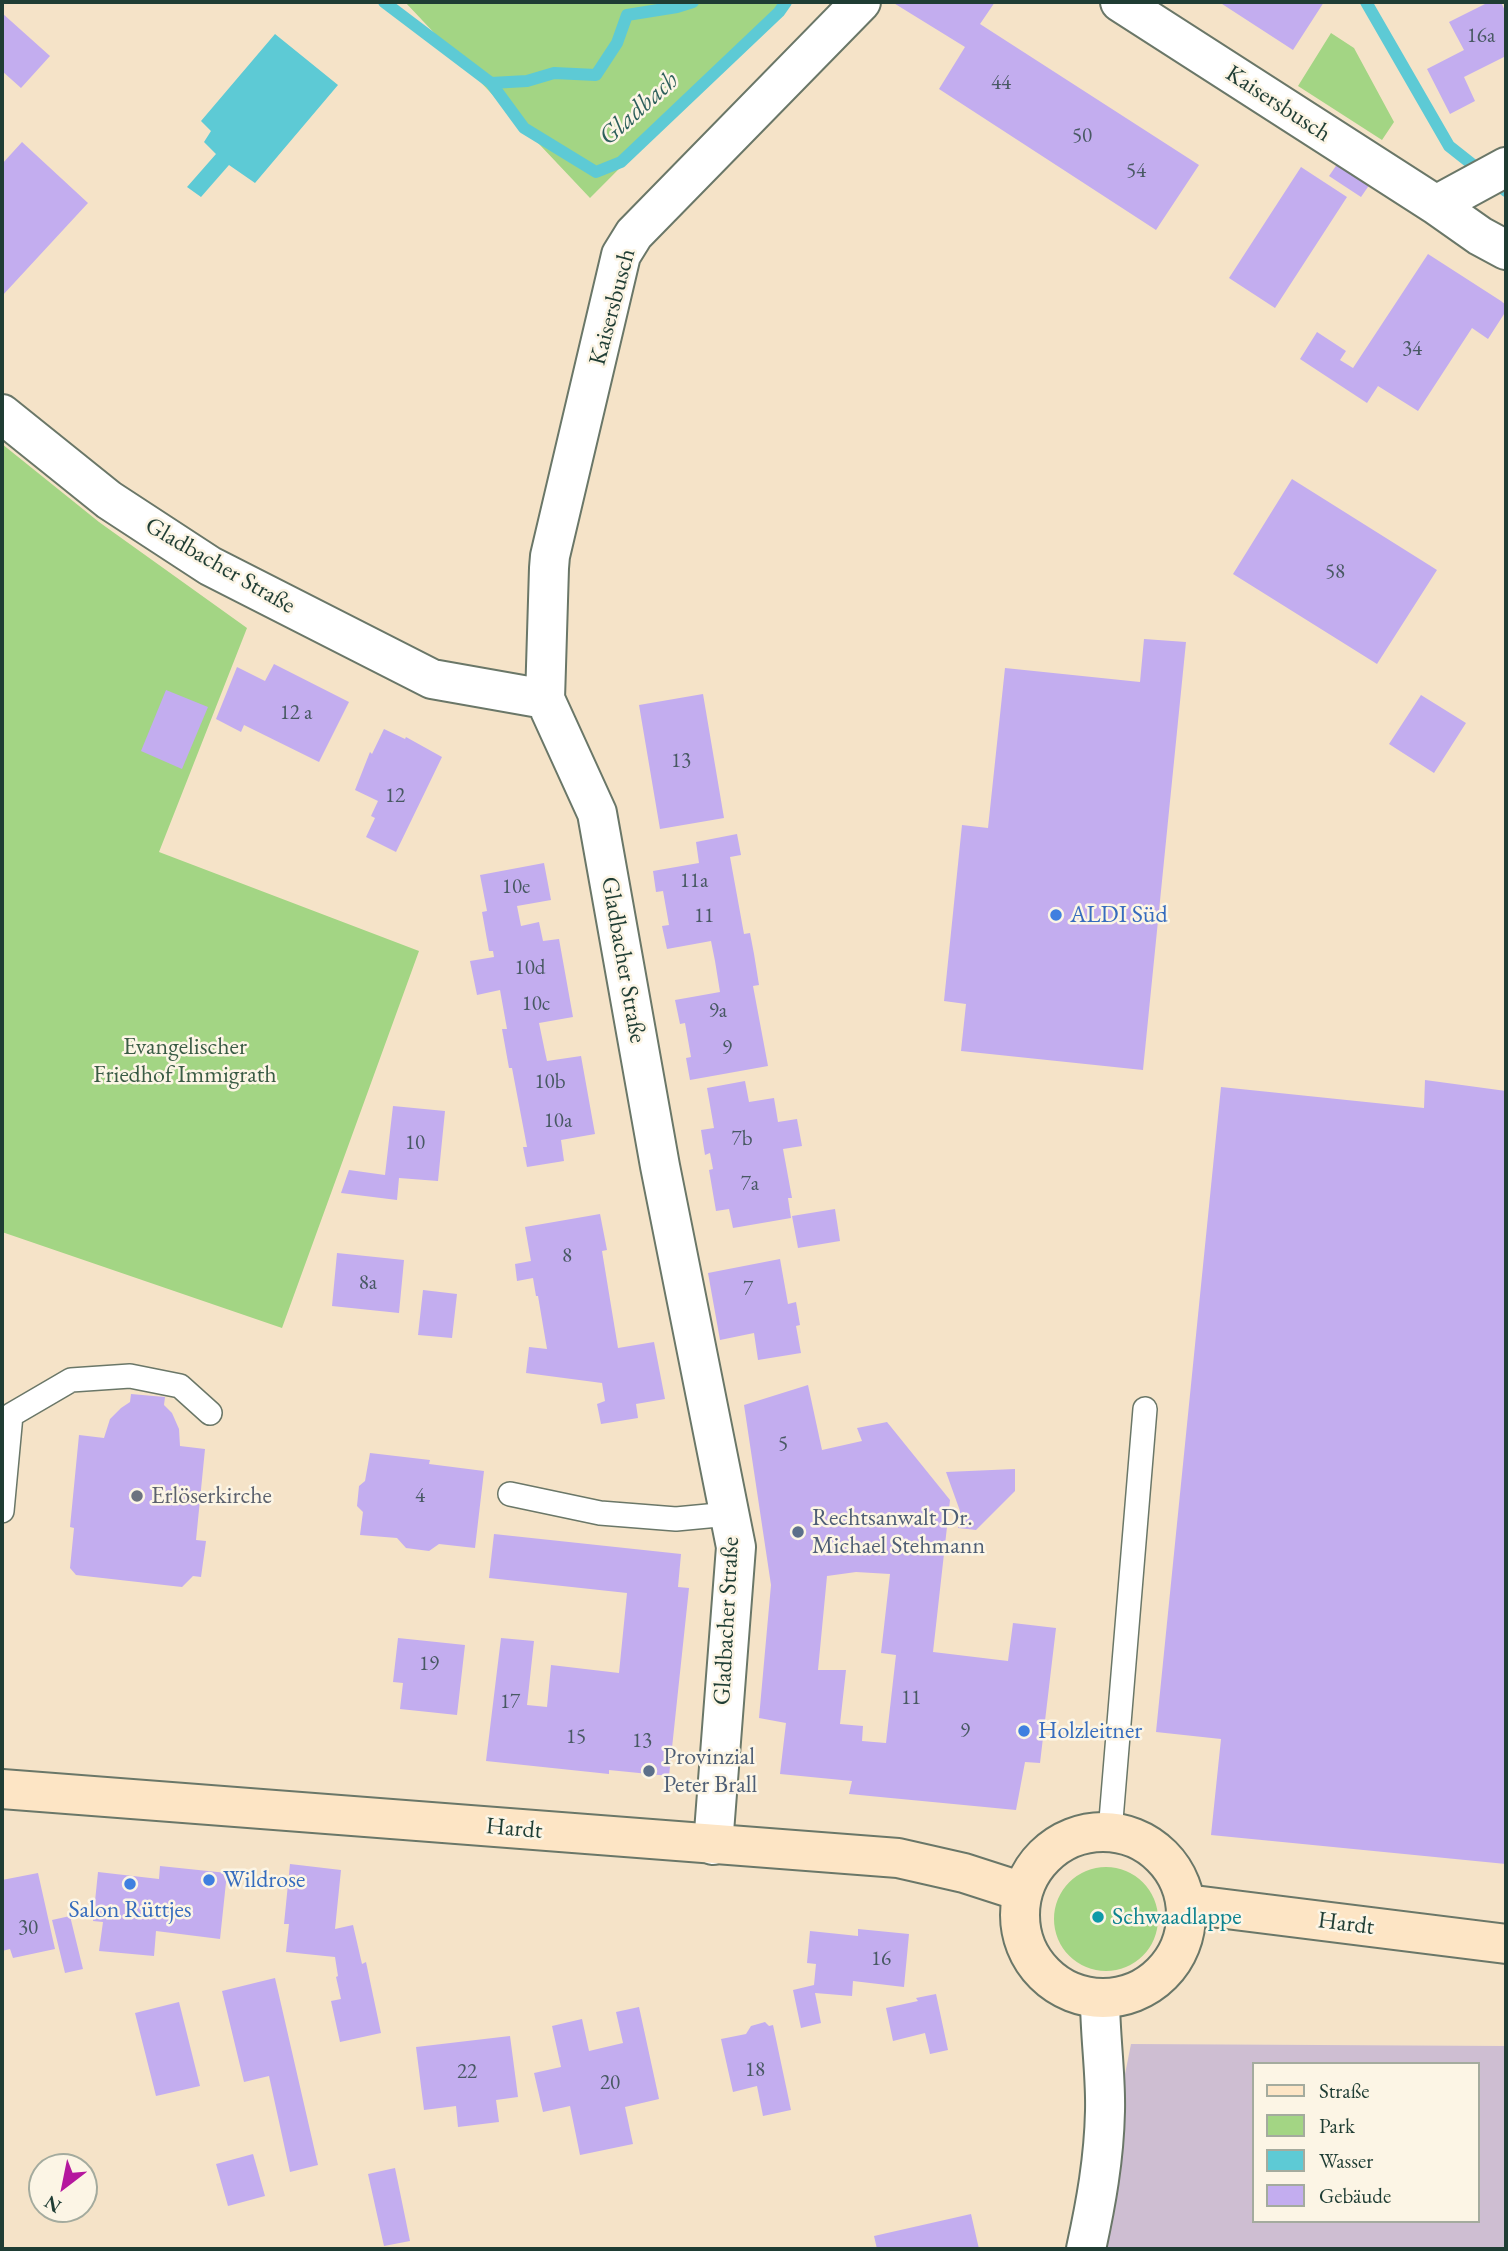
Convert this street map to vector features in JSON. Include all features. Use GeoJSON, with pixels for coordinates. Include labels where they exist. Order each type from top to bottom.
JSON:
{"type":"FeatureCollection","features":[{"type":"Feature","properties":{"kind":"main road","name":"Hardt"},"geometry":{"type":"LineString","coordinates":[[2,1788],[898,1858],[964,1873],[1023,1892]]}},
{"type":"Feature","properties":{"kind":"main road"},"geometry":{"type":"LineString","coordinates":[[1110,1832],[1129,1836],[1146,1844],[1172,1869],[1186,1904],[1186,1922],[1183,1940],[1175,1957],[1152,1983],[1136,1992],[1100,1999],[1075,1994],[1053,1982],[1035,1964],[1023,1942],[1019,1917],[1023,1892],[1032,1871],[1046,1853],[1065,1841],[1087,1833],[1110,1832]]}},
{"type":"Feature","properties":{"kind":"main road","name":"Hardt"},"geometry":{"type":"LineString","coordinates":[[1186,1904],[1506,1944]]}},
{"type":"Feature","properties":{"kind":"street","name":"Kaisersbusch"},"geometry":{"type":"LineString","coordinates":[[545,699],[550,556],[621,256],[634,234],[861,2]]}},
{"type":"Feature","properties":{"kind":"street","name":"Kaisersbusch"},"geometry":{"type":"LineString","coordinates":[[1120,2],[1480,236],[1506,250]]}},
{"type":"Feature","properties":{"kind":"street"},"geometry":{"type":"LineString","coordinates":[[1436,205],[1506,167]]}},
{"type":"Feature","properties":{"kind":"street","name":"Gladbacher Straße"},"geometry":{"type":"LineString","coordinates":[[2,414],[109,500],[210,566],[432,679],[545,699],[597,813],[660,1166],[736,1547],[713,1845]]}},
{"type":"Feature","properties":{"kind":"street"},"geometry":{"type":"LineString","coordinates":[[1086,2249],[1100,2183],[1104,2122],[1100,1999]]}},
{"type":"Feature","properties":{"kind":"lane"},"geometry":{"type":"LineString","coordinates":[[2,1511],[10,1415],[72,1380],[130,1376],[180,1387],[210,1413]]}},
{"type":"Feature","properties":{"kind":"lane"},"geometry":{"type":"LineString","coordinates":[[1110,1832],[1145,1409]]}},
{"type":"Feature","properties":{"kind":"lane"},"geometry":{"type":"LineString","coordinates":[[510,1494],[600,1513],[676,1519],[729,1514]]}},
{"type":"Feature","properties":{"kind":"shaded area"},"geometry":{"type":"Polygon","coordinates":[[[1131,2044],[1506,2046],[1506,2249],[1090,2249],[1131,2044]]]}},
{"type":"Feature","properties":{"kind":"green space"},"geometry":{"type":"Polygon","coordinates":[[[405,2],[785,2],[590,198],[405,2]]]}},
{"type":"Feature","properties":{"kind":"green space"},"geometry":{"type":"Polygon","coordinates":[[[1331,33],[1354,48],[1394,122],[1382,140],[1298,86],[1331,33]]]}},
{"type":"Feature","properties":{"kind":"green space","name":"Evangelischer Friedhof Immigrath"},"geometry":{"type":"Polygon","coordinates":[[[2,444],[99,522],[247,628],[159,852],[419,951],[282,1328],[2,1232],[2,444]]]}},
{"type":"Feature","properties":{"kind":"green space"},"geometry":{"type":"Polygon","coordinates":[[[1106,1867],[1126,1871],[1143,1882],[1154,1899],[1158,1919],[1154,1939],[1143,1956],[1126,1967],[1106,1971],[1086,1967],[1069,1956],[1058,1939],[1054,1919],[1058,1899],[1069,1882],[1086,1871],[1106,1867]]]}},
{"type":"Feature","properties":{"kind":"water"},"geometry":{"type":"Polygon","coordinates":[[[275,34],[338,85],[255,183],[229,165],[201,197],[187,187],[216,154],[204,142],[211,131],[201,121],[275,34]]]}},
{"type":"Feature","properties":{"kind":"building"},"geometry":{"type":"Polygon","coordinates":[[[892,2],[995,2],[980,24],[1199,165],[1156,230],[939,89],[965,47],[892,2]]]}},
{"type":"Feature","properties":{"kind":"building"},"geometry":{"type":"Polygon","coordinates":[[[1219,2],[1324,2],[1293,50],[1219,2]]]}},
{"type":"Feature","properties":{"kind":"building"},"geometry":{"type":"Polygon","coordinates":[[[1489,2],[1501,2],[1506,13],[1506,56],[1464,77],[1475,101],[1450,114],[1427,69],[1464,50],[1449,22],[1489,2]]]}},
{"type":"Feature","properties":{"kind":"building"},"geometry":{"type":"Polygon","coordinates":[[[2,13],[50,56],[21,88],[2,71],[2,13]]]}},
{"type":"Feature","properties":{"kind":"building"},"geometry":{"type":"Polygon","coordinates":[[[22,142],[88,203],[2,296],[2,164],[22,142]]]}},
{"type":"Feature","properties":{"kind":"building"},"geometry":{"type":"Polygon","coordinates":[[[1340,160],[1372,181],[1361,197],[1329,176],[1340,160]]]}},
{"type":"Feature","properties":{"kind":"building"},"geometry":{"type":"Polygon","coordinates":[[[1301,167],[1347,197],[1275,308],[1229,278],[1301,167]]]}},
{"type":"Feature","properties":{"kind":"building"},"geometry":{"type":"Polygon","coordinates":[[[1428,254],[1501,301],[1506,305],[1506,311],[1488,339],[1472,328],[1418,411],[1378,386],[1367,403],[1300,359],[1317,332],[1346,351],[1340,360],[1353,368],[1428,254]]]}},
{"type":"Feature","properties":{"kind":"building"},"geometry":{"type":"Polygon","coordinates":[[[1292,479],[1437,570],[1377,664],[1233,574],[1292,479]]]}},
{"type":"Feature","properties":{"kind":"building","name":"ALDI Süd"},"geometry":{"type":"Polygon","coordinates":[[[1144,639],[1186,642],[1143,1070],[961,1051],[966,1004],[944,1001],[962,825],[988,828],[1005,668],[1140,682],[1144,639]]]}},
{"type":"Feature","properties":{"kind":"building"},"geometry":{"type":"Polygon","coordinates":[[[274,664],[349,702],[319,762],[244,725],[241,732],[216,719],[237,667],[265,681],[274,664]]]}},
{"type":"Feature","properties":{"kind":"building"},"geometry":{"type":"Polygon","coordinates":[[[166,690],[208,707],[182,769],[141,751],[166,690]]]}},
{"type":"Feature","properties":{"kind":"building"},"geometry":{"type":"Polygon","coordinates":[[[703,694],[724,818],[660,829],[639,705],[703,694]]]}},
{"type":"Feature","properties":{"kind":"building"},"geometry":{"type":"Polygon","coordinates":[[[1421,695],[1466,723],[1434,773],[1389,744],[1421,695]]]}},
{"type":"Feature","properties":{"kind":"building"},"geometry":{"type":"Polygon","coordinates":[[[384,729],[405,739],[406,737],[442,757],[396,852],[366,837],[375,818],[371,816],[378,801],[355,790],[370,752],[372,754],[384,729]]]}},
{"type":"Feature","properties":{"kind":"building"},"geometry":{"type":"Polygon","coordinates":[[[737,834],[741,855],[730,857],[744,934],[750,933],[754,954],[759,985],[753,986],[768,1066],[690,1080],[686,1058],[691,1057],[685,1023],[680,1024],[675,1000],[720,992],[715,961],[711,941],[667,949],[662,926],[669,925],[663,891],[656,892],[653,871],[699,863],[696,842],[737,834]]]}},
{"type":"Feature","properties":{"kind":"building"},"geometry":{"type":"Polygon","coordinates":[[[544,863],[551,900],[517,906],[521,926],[539,922],[543,941],[559,939],[573,1017],[539,1023],[547,1061],[581,1056],[595,1134],[561,1140],[564,1161],[527,1167],[523,1147],[527,1147],[502,1029],[507,1029],[500,990],[477,995],[470,961],[494,957],[493,951],[489,951],[482,912],[487,911],[480,875],[544,863]]]}},
{"type":"Feature","properties":{"kind":"building"},"geometry":{"type":"Polygon","coordinates":[[[1425,1080],[1506,1091],[1506,1864],[1211,1835],[1221,1739],[1156,1732],[1221,1087],[1424,1108],[1425,1080]]]}},
{"type":"Feature","properties":{"kind":"building"},"geometry":{"type":"Polygon","coordinates":[[[745,1081],[749,1102],[774,1098],[778,1122],[797,1119],[802,1146],[783,1149],[792,1198],[788,1198],[791,1218],[733,1228],[729,1209],[716,1211],[709,1170],[713,1169],[710,1153],[705,1155],[701,1130],[714,1128],[707,1088],[745,1081]]]}},
{"type":"Feature","properties":{"kind":"building"},"geometry":{"type":"Polygon","coordinates":[[[393,1106],[445,1111],[438,1181],[399,1178],[397,1200],[341,1193],[349,1170],[385,1175],[393,1106]]]}},
{"type":"Feature","properties":{"kind":"building"},"geometry":{"type":"Polygon","coordinates":[[[835,1209],[840,1241],[798,1248],[792,1216],[835,1209]]]}},
{"type":"Feature","properties":{"kind":"building"},"geometry":{"type":"Polygon","coordinates":[[[600,1214],[607,1250],[602,1251],[618,1348],[654,1342],[665,1399],[636,1404],[638,1418],[601,1424],[597,1404],[605,1401],[602,1383],[526,1373],[529,1347],[547,1349],[533,1278],[517,1281],[515,1264],[531,1261],[525,1227],[600,1214]]]}},
{"type":"Feature","properties":{"kind":"building"},"geometry":{"type":"Polygon","coordinates":[[[337,1253],[404,1260],[399,1313],[332,1306],[337,1253]]]}},
{"type":"Feature","properties":{"kind":"building"},"geometry":{"type":"Polygon","coordinates":[[[780,1259],[788,1304],[796,1302],[800,1325],[796,1326],[801,1353],[758,1360],[754,1333],[720,1340],[708,1273],[780,1259]]]}},
{"type":"Feature","properties":{"kind":"building"},"geometry":{"type":"Polygon","coordinates":[[[423,1290],[457,1294],[452,1338],[418,1335],[423,1290]]]}},
{"type":"Feature","properties":{"kind":"building"},"geometry":{"type":"Polygon","coordinates":[[[808,1385],[822,1450],[862,1441],[857,1428],[887,1422],[950,1500],[933,1652],[1008,1661],[1013,1623],[1056,1628],[1040,1763],[1025,1762],[1016,1810],[849,1794],[852,1781],[780,1774],[786,1723],[759,1718],[771,1585],[744,1405],[808,1385]],[[856,1572],[827,1576],[818,1670],[846,1670],[840,1724],[863,1726],[862,1741],[886,1743],[896,1655],[881,1653],[890,1574],[856,1572]]]}},
{"type":"Feature","properties":{"kind":"building","name":"Erlöserkirche"},"geometry":{"type":"Polygon","coordinates":[[[131,1394],[165,1397],[164,1405],[172,1413],[179,1429],[180,1446],[205,1449],[196,1540],[206,1541],[201,1577],[193,1576],[182,1587],[76,1575],[70,1568],[74,1528],[70,1527],[79,1435],[104,1438],[110,1419],[130,1402],[131,1394]]]}},
{"type":"Feature","properties":{"kind":"building"},"geometry":{"type":"Polygon","coordinates":[[[370,1453],[430,1460],[429,1464],[484,1471],[475,1548],[439,1544],[429,1551],[406,1548],[397,1538],[360,1535],[363,1512],[357,1506],[359,1486],[365,1481],[370,1453]]]}},
{"type":"Feature","properties":{"kind":"building"},"geometry":{"type":"Polygon","coordinates":[[[1015,1469],[1015,1491],[976,1530],[958,1528],[960,1511],[946,1472],[1015,1469]]]}},
{"type":"Feature","properties":{"kind":"building"},"geometry":{"type":"Polygon","coordinates":[[[494,1534],[681,1554],[678,1587],[689,1588],[669,1776],[609,1770],[609,1774],[486,1761],[501,1638],[534,1641],[527,1705],[547,1707],[551,1665],[619,1673],[627,1593],[489,1578],[494,1534]]]}},
{"type":"Feature","properties":{"kind":"building"},"geometry":{"type":"Polygon","coordinates":[[[398,1638],[465,1645],[457,1715],[400,1709],[403,1683],[393,1682],[398,1638]]]}},
{"type":"Feature","properties":{"kind":"building"},"geometry":{"type":"Polygon","coordinates":[[[290,1864],[341,1870],[335,1929],[353,1925],[362,1964],[366,1962],[381,2033],[340,2042],[331,2001],[341,1999],[335,1957],[286,1952],[289,1924],[284,1924],[290,1864]]]}},
{"type":"Feature","properties":{"kind":"building"},"geometry":{"type":"Polygon","coordinates":[[[160,1866],[227,1873],[220,1939],[156,1931],[154,1956],[99,1951],[103,1922],[93,1921],[98,1872],[159,1879],[160,1866]]]}},
{"type":"Feature","properties":{"kind":"building"},"geometry":{"type":"Polygon","coordinates":[[[38,1873],[55,1949],[13,1958],[10,1949],[2,1951],[2,1880],[38,1873]]]}},
{"type":"Feature","properties":{"kind":"building"},"geometry":{"type":"Polygon","coordinates":[[[70,1916],[83,1969],[65,1973],[52,1920],[70,1916]]]}},
{"type":"Feature","properties":{"kind":"building"},"geometry":{"type":"Polygon","coordinates":[[[858,1929],[909,1934],[904,1987],[853,1981],[852,1996],[815,1993],[821,2023],[801,2028],[793,1990],[814,1985],[816,1964],[807,1963],[810,1931],[858,1936],[858,1929]]]}},
{"type":"Feature","properties":{"kind":"building"},"geometry":{"type":"Polygon","coordinates":[[[275,1978],[318,2165],[290,2172],[269,2076],[244,2082],[222,1991],[275,1978]]]}},
{"type":"Feature","properties":{"kind":"building"},"geometry":{"type":"Polygon","coordinates":[[[936,1994],[948,2050],[930,2054],[925,2033],[893,2041],[886,2008],[936,1994]]]}},
{"type":"Feature","properties":{"kind":"building"},"geometry":{"type":"Polygon","coordinates":[[[179,2002],[200,2086],[156,2096],[135,2013],[179,2002]]]}},
{"type":"Feature","properties":{"kind":"building"},"geometry":{"type":"Polygon","coordinates":[[[639,2007],[659,2099],[625,2107],[633,2144],[580,2155],[570,2106],[543,2112],[534,2073],[561,2067],[552,2026],[582,2019],[589,2051],[623,2043],[616,2012],[639,2007]]]}},
{"type":"Feature","properties":{"kind":"building"},"geometry":{"type":"Polygon","coordinates":[[[765,2022],[769,2026],[773,2025],[791,2110],[763,2116],[757,2086],[733,2092],[721,2039],[746,2034],[751,2026],[765,2022]]]}},
{"type":"Feature","properties":{"kind":"building"},"geometry":{"type":"Polygon","coordinates":[[[510,2036],[518,2097],[496,2100],[499,2122],[458,2127],[456,2106],[424,2110],[416,2047],[510,2036]]]}},
{"type":"Feature","properties":{"kind":"building"},"geometry":{"type":"Polygon","coordinates":[[[253,2154],[265,2196],[228,2206],[216,2164],[253,2154]]]}},
{"type":"Feature","properties":{"kind":"building"},"geometry":{"type":"Polygon","coordinates":[[[395,2168],[410,2241],[384,2246],[368,2174],[395,2168]]]}},
{"type":"Feature","properties":{"kind":"building"},"geometry":{"type":"Polygon","coordinates":[[[971,2214],[979,2249],[877,2249],[874,2236],[971,2214]]]}},
{"type":"Feature","properties":{"kind":"waterway","name":"Gladbach"},"geometry":{"type":"LineString","coordinates":[[384,2],[491,83],[524,128],[596,172],[621,162],[779,12],[786,2]]}},
{"type":"Feature","properties":{"kind":"waterway"},"geometry":{"type":"LineString","coordinates":[[491,83],[527,81],[554,73],[596,75],[617,43],[627,15],[693,2]]}},
{"type":"Feature","properties":{"kind":"waterway"},"geometry":{"type":"LineString","coordinates":[[1366,2],[1449,146],[1506,191]]}},
{"type":"Feature","properties":{"kind":"place","name":"ALDI Süd"},"geometry":{"type":"Point","coordinates":[1056,915]}},
{"type":"Feature","properties":{"kind":"place","name":"Erlöserkirche"},"geometry":{"type":"Point","coordinates":[137,1496]}},
{"type":"Feature","properties":{"kind":"place","name":"Rechtsanwalt Dr. Michael Stehmann"},"geometry":{"type":"Point","coordinates":[798,1532]}},
{"type":"Feature","properties":{"kind":"place","name":"Holzleitner"},"geometry":{"type":"Point","coordinates":[1024,1731]}},
{"type":"Feature","properties":{"kind":"place","name":"Provinzial Peter Brall"},"geometry":{"type":"Point","coordinates":[649,1771]}},
{"type":"Feature","properties":{"kind":"place","name":"Wildrose"},"geometry":{"type":"Point","coordinates":[209,1880]}},
{"type":"Feature","properties":{"kind":"place","name":"Salon Rüttjes"},"geometry":{"type":"Point","coordinates":[130,1884]}},
{"type":"Feature","properties":{"kind":"place","name":"Schwaadlappe"},"geometry":{"type":"Point","coordinates":[1098,1917]}}]}
